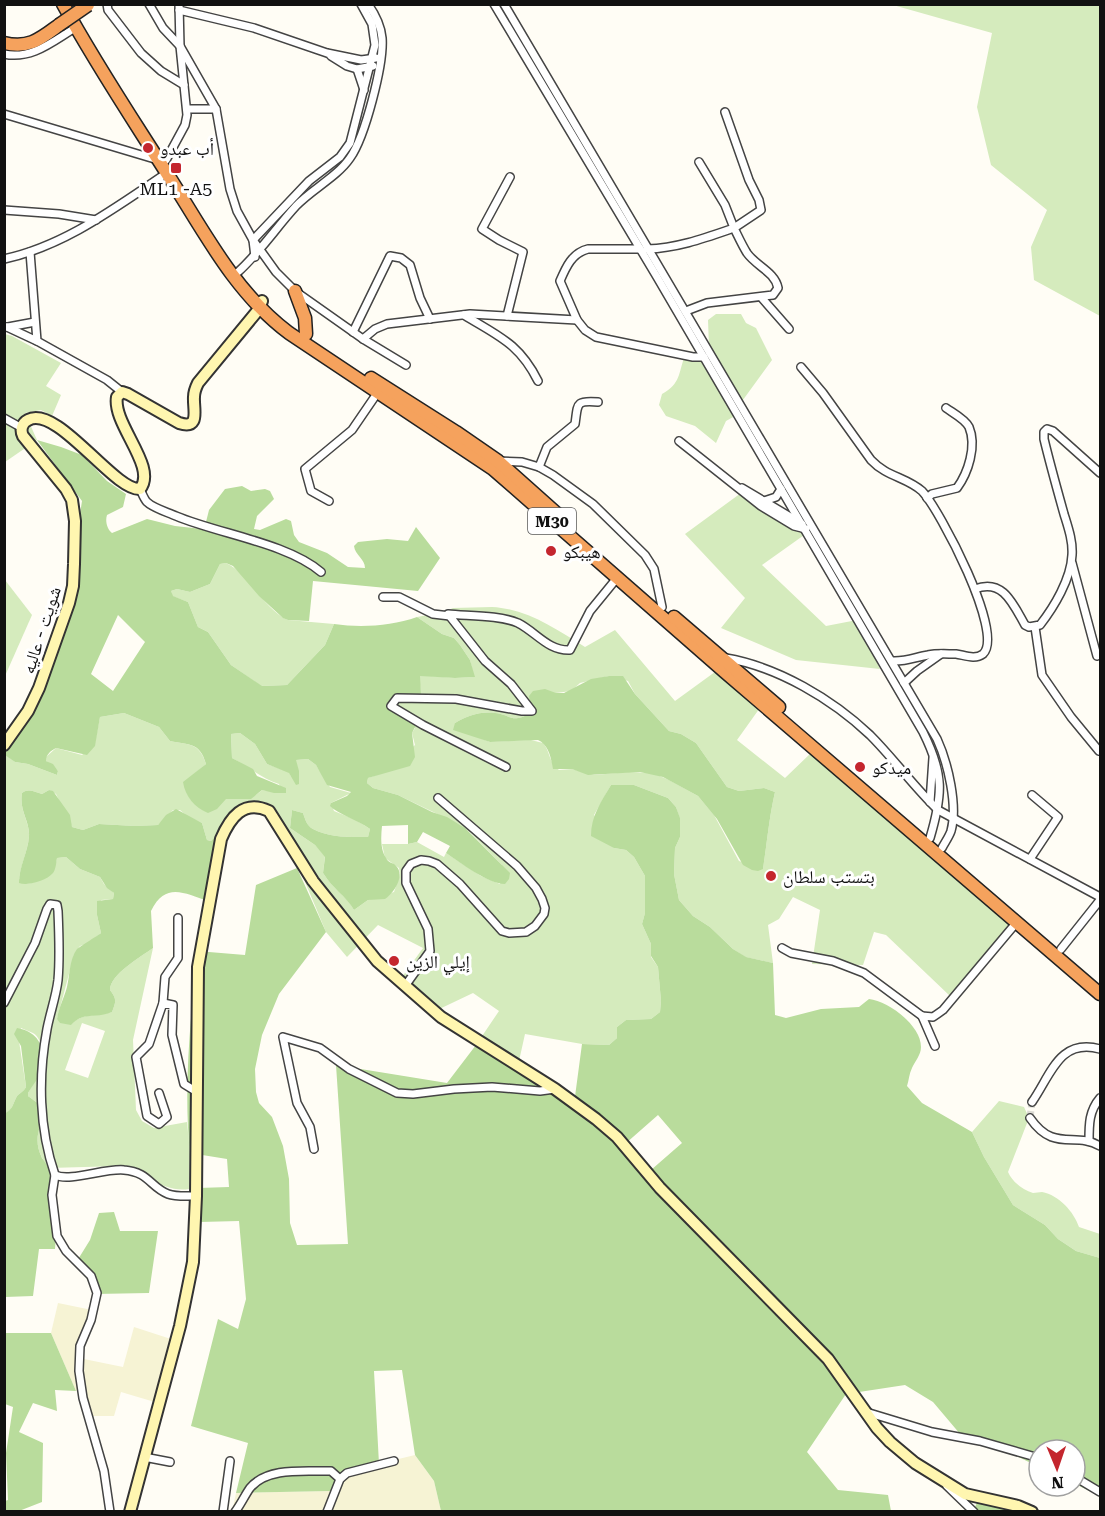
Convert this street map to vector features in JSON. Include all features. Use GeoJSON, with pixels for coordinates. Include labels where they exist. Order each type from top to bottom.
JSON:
{"type":"FeatureCollection","features":[{"type":"Feature","properties":{"kind":"highway","name":"M30"},"geometry":{"type":"LineString","coordinates":[[63,4],[75,28],[261,305],[306,334],[493,469],[723,658],[1101,984]]}},
{"type":"Feature","properties":{"kind":"highway","name":"M30"},"geometry":{"type":"LineString","coordinates":[[68,4],[162,160],[167,173],[230,270],[289,333],[378,392],[456,432],[498,462],[584,543],[617,578],[1101,994]]}},
{"type":"Feature","properties":{"kind":"highway"},"geometry":{"type":"LineString","coordinates":[[4,43],[20,46],[32,43],[88,4]]}},
{"type":"Feature","properties":{"kind":"highway"},"geometry":{"type":"LineString","coordinates":[[295,291],[305,318],[306,334]]}},
{"type":"Feature","properties":{"kind":"main road"},"geometry":{"type":"LineString","coordinates":[[22,428],[25,422],[31,419],[38,418],[48,422],[74,439],[122,484],[134,490],[140,489],[144,485],[145,472],[116,403],[117,397],[122,392],[132,395],[183,425],[192,423],[195,418],[194,395],[198,383],[261,305]]}},
{"type":"Feature","properties":{"kind":"main road","name":"شويت - عاليه"},"geometry":{"type":"LineString","coordinates":[[4,745],[28,711],[39,688],[73,586],[75,521],[72,500],[66,489],[23,436],[22,428]]}},
{"type":"Feature","properties":{"kind":"main road"},"geometry":{"type":"LineString","coordinates":[[130,1512],[188,1293],[193,1262],[196,1196],[198,967],[221,839],[236,813],[254,807],[269,811],[317,887],[366,949],[405,986],[441,1017],[555,1089],[617,1137],[660,1188],[828,1359],[877,1428],[890,1442],[915,1463],[965,1494],[1018,1506],[1032,1512]]}},
{"type":"Feature","properties":{"kind":"street"},"geometry":{"type":"LineString","coordinates":[[107,4],[108,10],[141,53],[161,71],[183,85]]}},
{"type":"Feature","properties":{"kind":"street"},"geometry":{"type":"LineString","coordinates":[[149,4],[163,28],[180,46],[216,109],[230,189],[237,211],[253,240],[276,272],[295,291],[352,332],[406,365]]}},
{"type":"Feature","properties":{"kind":"street"},"geometry":{"type":"LineString","coordinates":[[253,240],[309,181],[344,153],[353,136],[373,57],[375,36],[369,16],[361,4]]}},
{"type":"Feature","properties":{"kind":"street"},"geometry":{"type":"LineString","coordinates":[[238,272],[255,257],[296,206],[351,157],[361,133],[381,59],[381,35],[375,14],[368,4]]}},
{"type":"Feature","properties":{"kind":"street"},"geometry":{"type":"LineString","coordinates":[[494,4],[519,39],[692,329],[808,527],[933,752],[939,773],[938,810],[930,838]]}},
{"type":"Feature","properties":{"kind":"street"},"geometry":{"type":"LineString","coordinates":[[504,4],[519,39]]}},
{"type":"Feature","properties":{"kind":"street"},"geometry":{"type":"LineString","coordinates":[[4,114],[162,160],[185,124],[188,109],[183,85],[179,7],[254,28],[327,53],[362,60],[373,57],[381,59]]}},
{"type":"Feature","properties":{"kind":"street"},"geometry":{"type":"LineString","coordinates":[[4,54],[16,56],[30,54],[75,28]]}},
{"type":"Feature","properties":{"kind":"street"},"geometry":{"type":"LineString","coordinates":[[327,53],[346,66],[357,69],[371,66],[380,68]]}},
{"type":"Feature","properties":{"kind":"street"},"geometry":{"type":"LineString","coordinates":[[357,69],[364,91]]}},
{"type":"Feature","properties":{"kind":"street"},"geometry":{"type":"LineString","coordinates":[[188,109],[216,109]]}},
{"type":"Feature","properties":{"kind":"street"},"geometry":{"type":"LineString","coordinates":[[704,357],[693,357],[650,347],[602,340],[585,330],[577,320],[560,281],[573,257],[581,251],[588,249],[661,249],[691,243],[734,228],[761,210],[725,112]]}},
{"type":"Feature","properties":{"kind":"street"},"geometry":{"type":"LineString","coordinates":[[686,311],[707,303],[773,295],[778,284],[771,274],[747,253],[725,205],[699,162]]}},
{"type":"Feature","properties":{"kind":"street"},"geometry":{"type":"LineString","coordinates":[[4,259],[61,240],[167,173]]}},
{"type":"Feature","properties":{"kind":"street"},"geometry":{"type":"LineString","coordinates":[[507,316],[523,252],[482,229],[510,177]]}},
{"type":"Feature","properties":{"kind":"street"},"geometry":{"type":"LineString","coordinates":[[4,210],[59,213],[96,220]]}},
{"type":"Feature","properties":{"kind":"street"},"geometry":{"type":"LineString","coordinates":[[253,240],[255,257]]}},
{"type":"Feature","properties":{"kind":"street"},"geometry":{"type":"LineString","coordinates":[[644,249],[686,311],[704,357],[781,489],[808,527],[892,661],[943,751],[952,790],[952,817],[950,833],[942,848]]}},
{"type":"Feature","properties":{"kind":"street"},"geometry":{"type":"LineString","coordinates":[[30,252],[37,341]]}},
{"type":"Feature","properties":{"kind":"street"},"geometry":{"type":"LineString","coordinates":[[352,332],[390,256],[401,258],[410,265],[420,298],[430,319]]}},
{"type":"Feature","properties":{"kind":"street"},"geometry":{"type":"LineString","coordinates":[[761,297],[789,329]]}},
{"type":"Feature","properties":{"kind":"street"},"geometry":{"type":"LineString","coordinates":[[363,339],[375,329],[387,324],[464,315],[577,320]]}},
{"type":"Feature","properties":{"kind":"street"},"geometry":{"type":"LineString","coordinates":[[464,315],[517,350],[528,363],[538,381]]}},
{"type":"Feature","properties":{"kind":"street"},"geometry":{"type":"LineString","coordinates":[[6,327],[34,322]]}},
{"type":"Feature","properties":{"kind":"street"},"geometry":{"type":"LineString","coordinates":[[6,327],[37,341],[107,380],[122,392]]}},
{"type":"Feature","properties":{"kind":"street"},"geometry":{"type":"LineString","coordinates":[[801,367],[880,470],[914,485],[927,498],[963,562],[975,589],[988,630],[984,652],[980,656],[941,654],[926,655],[901,662],[892,661]]}},
{"type":"Feature","properties":{"kind":"street"},"geometry":{"type":"LineString","coordinates":[[329,501],[311,490],[305,469],[352,430],[378,392]]}},
{"type":"Feature","properties":{"kind":"street"},"geometry":{"type":"LineString","coordinates":[[539,467],[547,447],[575,424],[578,404],[598,402]]}},
{"type":"Feature","properties":{"kind":"street"},"geometry":{"type":"LineString","coordinates":[[927,498],[933,494],[957,488],[968,471],[971,445],[968,427],[961,418],[946,408]]}},
{"type":"Feature","properties":{"kind":"street"},"geometry":{"type":"LineString","coordinates":[[4,418],[22,428]]}},
{"type":"Feature","properties":{"kind":"street"},"geometry":{"type":"LineString","coordinates":[[975,589],[993,585],[1003,591],[1025,625],[1029,627],[1040,625],[1052,608],[1071,561],[1072,544],[1044,432],[1047,429],[1053,431],[1101,473]]}},
{"type":"Feature","properties":{"kind":"street"},"geometry":{"type":"LineString","coordinates":[[679,441],[773,513],[794,526],[808,527]]}},
{"type":"Feature","properties":{"kind":"street"},"geometry":{"type":"LineString","coordinates":[[498,462],[522,462],[539,467],[593,504],[645,555],[654,569],[662,607]]}},
{"type":"Feature","properties":{"kind":"street"},"geometry":{"type":"LineString","coordinates":[[738,486],[808,527]]}},
{"type":"Feature","properties":{"kind":"street"},"geometry":{"type":"LineString","coordinates":[[140,489],[146,502],[169,513],[198,525],[289,553],[311,563],[321,572]]}},
{"type":"Feature","properties":{"kind":"street"},"geometry":{"type":"LineString","coordinates":[[765,501],[776,497],[781,489]]}},
{"type":"Feature","properties":{"kind":"street"},"geometry":{"type":"LineString","coordinates":[[1071,561],[1097,656]]}},
{"type":"Feature","properties":{"kind":"street"},"geometry":{"type":"LineString","coordinates":[[450,616],[448,614],[517,623],[559,651],[570,650],[590,611],[617,578]]}},
{"type":"Feature","properties":{"kind":"street"},"geometry":{"type":"LineString","coordinates":[[383,597],[399,597],[433,614],[450,616],[485,662],[511,684],[532,711],[456,699],[432,698],[397,698],[391,706],[423,725],[506,766]]}},
{"type":"Feature","properties":{"kind":"street"},"geometry":{"type":"LineString","coordinates":[[1035,627],[1042,675],[1071,717],[1099,751]]}},
{"type":"Feature","properties":{"kind":"street"},"geometry":{"type":"LineString","coordinates":[[904,683],[941,654]]}},
{"type":"Feature","properties":{"kind":"street"},"geometry":{"type":"LineString","coordinates":[[723,658],[762,668],[831,704],[870,736],[938,810],[1101,899],[1061,948]]}},
{"type":"Feature","properties":{"kind":"street"},"geometry":{"type":"LineString","coordinates":[[930,802],[933,752]]}},
{"type":"Feature","properties":{"kind":"street"},"geometry":{"type":"LineString","coordinates":[[1030,859],[1058,817],[1032,795]]}},
{"type":"Feature","properties":{"kind":"street"},"geometry":{"type":"LineString","coordinates":[[405,986],[430,951],[428,929],[406,883],[406,871],[411,864],[421,860],[437,864],[460,884],[502,931],[526,932],[535,926],[544,914],[545,908],[536,888],[517,866],[438,798]]}},
{"type":"Feature","properties":{"kind":"street"},"geometry":{"type":"LineString","coordinates":[[4,1003],[35,943],[50,904],[57,905],[58,977],[45,1045],[41,1107],[45,1135],[56,1175],[51,1195],[57,1236],[66,1251],[91,1276],[97,1293],[91,1320],[80,1346],[78,1371],[83,1398],[104,1471],[110,1512]]}},
{"type":"Feature","properties":{"kind":"street"},"geometry":{"type":"LineString","coordinates":[[159,1093],[167,1116],[159,1125],[147,1116],[136,1057],[149,1044],[164,1004],[165,978],[178,958],[178,918]]}},
{"type":"Feature","properties":{"kind":"street"},"geometry":{"type":"LineString","coordinates":[[922,1017],[933,1017],[943,1011],[1017,922]]}},
{"type":"Feature","properties":{"kind":"street"},"geometry":{"type":"LineString","coordinates":[[782,948],[801,955],[833,961],[864,973],[922,1017],[935,1046]]}},
{"type":"Feature","properties":{"kind":"street"},"geometry":{"type":"LineString","coordinates":[[164,1004],[173,1005],[172,1035],[184,1084],[197,1092]]}},
{"type":"Feature","properties":{"kind":"street"},"geometry":{"type":"LineString","coordinates":[[314,1149],[310,1127],[297,1103],[283,1037],[320,1048],[349,1070],[397,1093],[413,1094],[492,1087],[540,1091],[555,1089]]}},
{"type":"Feature","properties":{"kind":"street"},"geometry":{"type":"LineString","coordinates":[[1032,1102],[1048,1074],[1069,1050],[1091,1047],[1101,1049]]}},
{"type":"Feature","properties":{"kind":"street"},"geometry":{"type":"LineString","coordinates":[[1089,1142],[1091,1113],[1094,1105],[1101,1098]]}},
{"type":"Feature","properties":{"kind":"street"},"geometry":{"type":"LineString","coordinates":[[1030,1118],[1037,1129],[1052,1137],[1101,1146]]}},
{"type":"Feature","properties":{"kind":"street"},"geometry":{"type":"LineString","coordinates":[[56,1175],[65,1177],[112,1169],[124,1170],[141,1173],[167,1194],[196,1196]]}},
{"type":"Feature","properties":{"kind":"street"},"geometry":{"type":"LineString","coordinates":[[866,1412],[932,1432],[980,1441],[1027,1455]]}},
{"type":"Feature","properties":{"kind":"street"},"geometry":{"type":"LineString","coordinates":[[144,1457],[170,1462]]}},
{"type":"Feature","properties":{"kind":"street"},"geometry":{"type":"LineString","coordinates":[[223,1512],[230,1461]]}},
{"type":"Feature","properties":{"kind":"street"},"geometry":{"type":"LineString","coordinates":[[327,1512],[340,1479],[347,1473],[394,1461]]}},
{"type":"Feature","properties":{"kind":"street"},"geometry":{"type":"LineString","coordinates":[[235,1512],[250,1488],[259,1479],[285,1472],[331,1471],[340,1479]]}},
{"type":"Feature","properties":{"kind":"street"},"geometry":{"type":"LineString","coordinates":[[944,1483],[974,1512]]}},
{"type":"Feature","properties":{"kind":"street"},"geometry":{"type":"LineString","coordinates":[[1087,1484],[1101,1492]]}},
{"type":"Feature","properties":{"kind":"shaded area"},"geometry":{"type":"Polygon","coordinates":[[[58,1303],[92,1310],[79,1358],[123,1367],[134,1327],[174,1340],[158,1403],[121,1392],[114,1416],[88,1416],[85,1392],[76,1391],[51,1333],[58,1303]]]}},
{"type":"Feature","properties":{"kind":"shaded area"},"geometry":{"type":"Polygon","coordinates":[[[415,1455],[434,1481],[441,1511],[232,1512],[236,1493],[331,1491],[353,1470],[415,1455]]]}},
{"type":"Feature","properties":{"kind":"green space"},"geometry":{"type":"Polygon","coordinates":[[[893,5],[1100,5],[1100,316],[1034,280],[1031,247],[1047,210],[991,165],[977,107],[992,33],[893,5]]]}},
{"type":"Feature","properties":{"kind":"green space"},"geometry":{"type":"Polygon","coordinates":[[[716,314],[741,314],[746,323],[756,328],[772,360],[740,404],[735,416],[726,421],[716,443],[695,426],[666,416],[659,405],[662,394],[676,382],[685,355],[709,347],[708,320],[716,314]]]}},
{"type":"Feature","properties":{"kind":"green space"},"geometry":{"type":"Polygon","coordinates":[[[5,334],[61,363],[46,386],[61,395],[52,416],[41,410],[25,413],[37,440],[5,462],[5,334]]]}},
{"type":"Feature","properties":{"kind":"green space"},"geometry":{"type":"Polygon","coordinates":[[[37,440],[82,455],[107,481],[126,494],[123,507],[107,515],[107,525],[112,533],[147,519],[175,526],[202,529],[209,510],[225,489],[242,486],[251,491],[265,489],[270,491],[274,499],[257,516],[254,529],[260,530],[286,519],[291,521],[294,535],[299,542],[327,553],[348,567],[365,568],[354,546],[358,542],[387,539],[408,541],[416,527],[440,558],[418,591],[313,581],[309,621],[283,618],[259,596],[233,566],[226,563],[220,564],[210,584],[190,592],[177,589],[171,591],[173,596],[188,602],[198,627],[208,632],[231,665],[262,686],[287,685],[325,645],[334,624],[376,625],[417,617],[442,634],[454,638],[470,660],[475,677],[420,676],[419,699],[413,702],[388,702],[389,707],[417,723],[412,733],[415,757],[410,766],[368,778],[367,783],[373,788],[398,795],[447,817],[465,828],[510,873],[505,884],[491,881],[467,867],[446,853],[450,846],[423,832],[417,842],[408,844],[408,825],[382,826],[383,851],[387,860],[397,867],[399,880],[385,899],[368,900],[354,910],[323,873],[325,857],[315,845],[290,828],[292,810],[303,813],[309,826],[320,832],[340,836],[368,837],[370,829],[330,806],[331,803],[351,792],[327,785],[316,765],[308,759],[296,760],[299,784],[296,785],[289,773],[267,764],[255,744],[240,733],[231,734],[232,758],[253,769],[257,776],[286,788],[286,793],[262,790],[251,799],[226,799],[217,809],[208,813],[191,801],[183,782],[206,764],[201,752],[188,744],[170,741],[159,727],[124,713],[100,717],[95,746],[87,755],[56,748],[50,752],[46,761],[53,764],[58,771],[57,775],[28,764],[15,762],[5,755],[4,750],[12,742],[52,654],[72,565],[82,501],[37,440]],[[118,615],[91,674],[113,691],[145,642],[118,615]]]}},
{"type":"Feature","properties":{"kind":"green space"},"geometry":{"type":"Polygon","coordinates":[[[741,493],[807,533],[762,565],[826,626],[857,620],[880,669],[796,660],[721,628],[745,598],[685,534],[741,493]]]}},
{"type":"Feature","properties":{"kind":"green space"},"geometry":{"type":"Polygon","coordinates":[[[226,563],[235,568],[279,615],[288,620],[334,624],[325,645],[287,685],[261,686],[231,665],[208,632],[198,627],[188,602],[172,596],[171,591],[177,589],[190,592],[210,584],[220,564],[226,563]]]}},
{"type":"Feature","properties":{"kind":"green space"},"geometry":{"type":"Polygon","coordinates":[[[5,580],[32,615],[5,676],[5,580]]]}},
{"type":"Feature","properties":{"kind":"green space"},"geometry":{"type":"Polygon","coordinates":[[[492,607],[518,612],[541,621],[585,647],[615,630],[675,701],[719,669],[762,705],[737,740],[785,778],[812,752],[1012,921],[950,996],[886,935],[874,932],[863,965],[812,964],[820,910],[793,897],[779,919],[768,925],[773,963],[745,957],[710,927],[693,916],[679,900],[674,874],[675,848],[680,837],[680,819],[676,807],[668,798],[634,785],[611,785],[594,815],[614,848],[626,850],[634,857],[645,876],[645,913],[642,924],[651,944],[651,957],[658,967],[660,1012],[651,1019],[626,1020],[617,1027],[617,1038],[609,1045],[582,1044],[525,1034],[517,1070],[476,1045],[499,1011],[473,993],[431,1013],[397,984],[423,948],[378,925],[347,957],[326,932],[285,834],[262,811],[245,813],[211,841],[207,840],[202,823],[180,810],[173,810],[158,825],[99,824],[83,830],[72,827],[56,794],[49,790],[42,794],[27,791],[22,793],[21,799],[29,836],[19,879],[28,884],[44,878],[53,870],[57,858],[66,857],[80,869],[100,877],[114,893],[113,899],[101,900],[97,915],[101,933],[87,944],[80,946],[74,955],[57,1019],[73,1022],[87,1016],[112,1012],[115,1001],[110,990],[111,984],[127,966],[153,948],[133,1040],[136,1110],[142,1121],[154,1128],[187,1122],[190,1153],[189,1189],[162,1185],[120,1166],[49,1168],[38,1146],[38,1132],[47,1110],[28,1096],[41,1066],[43,1052],[35,1034],[21,1028],[19,1041],[26,1087],[5,1114],[4,753],[15,762],[28,764],[57,775],[58,771],[46,761],[46,757],[56,748],[82,755],[95,742],[100,717],[124,713],[159,727],[170,741],[197,748],[206,764],[186,781],[186,787],[190,799],[204,811],[225,799],[248,798],[262,790],[282,793],[279,784],[232,758],[231,734],[240,733],[255,744],[267,764],[289,772],[291,776],[296,760],[308,759],[316,765],[330,787],[351,793],[331,803],[334,811],[370,829],[368,837],[340,836],[320,832],[309,826],[303,813],[292,810],[290,828],[315,845],[325,856],[323,873],[354,910],[368,900],[394,892],[400,874],[399,868],[385,858],[382,844],[417,842],[444,857],[446,853],[481,876],[500,884],[502,865],[470,832],[398,795],[373,788],[367,783],[368,778],[385,772],[415,745],[412,733],[415,728],[388,707],[388,702],[421,694],[419,675],[474,677],[470,660],[454,638],[442,634],[417,617],[453,608],[492,607]],[[609,676],[580,683],[571,691],[556,693],[532,706],[531,713],[519,718],[495,713],[479,713],[455,723],[459,730],[490,742],[531,740],[543,743],[559,770],[572,769],[594,775],[629,772],[653,773],[669,780],[698,796],[714,815],[739,861],[763,869],[775,792],[764,788],[739,791],[727,787],[696,743],[681,734],[669,731],[635,694],[628,681],[609,676]],[[82,1023],[65,1070],[88,1078],[105,1031],[82,1023]]]}},
{"type":"Feature","properties":{"kind":"green space"},"geometry":{"type":"Polygon","coordinates":[[[623,676],[635,694],[669,731],[681,734],[696,743],[727,787],[739,791],[764,788],[775,792],[763,869],[752,870],[743,865],[717,819],[698,796],[663,777],[640,772],[588,775],[572,769],[553,769],[547,748],[538,740],[490,742],[453,730],[455,723],[479,713],[495,713],[519,718],[531,713],[529,696],[533,691],[545,689],[564,693],[591,679],[623,676]]]}},
{"type":"Feature","properties":{"kind":"green space"},"geometry":{"type":"Polygon","coordinates":[[[611,785],[634,785],[668,798],[676,807],[680,818],[680,837],[675,848],[674,874],[679,900],[693,916],[710,927],[733,949],[746,957],[773,963],[775,1015],[786,1018],[821,1009],[859,1007],[869,999],[894,1009],[910,1023],[920,1039],[919,1055],[911,1070],[907,1086],[922,1103],[972,1132],[1013,1205],[1045,1225],[1058,1239],[1076,1251],[1100,1258],[1100,1496],[1087,1490],[1087,1438],[1027,1438],[1027,1461],[1002,1449],[966,1441],[933,1402],[905,1385],[846,1394],[807,1452],[838,1490],[888,1495],[891,1511],[441,1511],[434,1481],[415,1455],[402,1370],[374,1371],[379,1464],[353,1470],[331,1491],[236,1493],[248,1443],[191,1426],[218,1319],[238,1329],[246,1299],[239,1221],[200,1222],[198,1188],[229,1187],[227,1159],[190,1153],[187,1103],[190,1027],[197,951],[245,955],[256,885],[297,868],[326,932],[279,994],[262,1035],[255,1069],[256,1092],[259,1103],[272,1117],[283,1146],[289,1179],[290,1223],[297,1245],[348,1244],[336,1065],[447,1083],[476,1045],[574,1104],[582,1044],[609,1045],[617,1038],[617,1027],[626,1020],[651,1019],[660,1012],[658,967],[651,956],[651,944],[642,924],[645,913],[645,876],[634,857],[626,850],[614,848],[591,836],[591,829],[600,803],[611,785]],[[658,1115],[625,1144],[651,1170],[682,1143],[658,1115]]]}},
{"type":"Feature","properties":{"kind":"green space"},"geometry":{"type":"Polygon","coordinates":[[[49,790],[53,791],[70,815],[72,827],[83,830],[99,824],[158,825],[166,815],[176,809],[202,823],[207,840],[211,841],[217,835],[208,901],[176,892],[163,896],[151,911],[153,948],[120,972],[111,984],[110,990],[115,1001],[112,1012],[80,1018],[71,1025],[60,1023],[57,1019],[67,987],[72,958],[77,949],[101,933],[97,901],[113,899],[114,893],[107,888],[100,877],[80,869],[66,857],[57,858],[54,871],[50,876],[32,883],[19,883],[29,836],[21,799],[22,793],[29,791],[42,794],[49,790]]]}},
{"type":"Feature","properties":{"kind":"green space"},"geometry":{"type":"Polygon","coordinates":[[[17,1028],[31,1033],[42,1049],[41,1072],[28,1096],[47,1110],[40,1128],[38,1145],[42,1158],[49,1168],[51,1178],[56,1241],[55,1249],[39,1249],[33,1296],[5,1297],[4,1114],[11,1109],[17,1096],[26,1087],[21,1046],[14,1034],[17,1028]]]}},
{"type":"Feature","properties":{"kind":"green space"},"geometry":{"type":"Polygon","coordinates":[[[999,1101],[1024,1107],[1029,1118],[1008,1172],[1025,1190],[1033,1193],[1042,1192],[1060,1200],[1070,1210],[1079,1227],[1100,1234],[1100,1258],[1076,1251],[1058,1239],[1045,1225],[1013,1205],[972,1132],[999,1101]]]}},
{"type":"Feature","properties":{"kind":"green space"},"geometry":{"type":"Polygon","coordinates":[[[114,1212],[120,1231],[158,1231],[149,1293],[95,1294],[77,1261],[90,1240],[99,1213],[114,1212]]]}},
{"type":"Feature","properties":{"kind":"green space"},"geometry":{"type":"Polygon","coordinates":[[[5,1333],[51,1333],[76,1391],[55,1390],[57,1411],[33,1403],[19,1432],[43,1443],[42,1502],[19,1511],[5,1511],[5,1501],[8,1500],[6,1453],[13,1407],[5,1404],[5,1333]]]}},
{"type":"Feature","properties":{"kind":"green space"},"geometry":{"type":"Polygon","coordinates":[[[981,1493],[1028,1512],[973,1512],[981,1493]]]}},
{"type":"Feature","properties":{"kind":"tunnel"},"geometry":{"type":"LineString","coordinates":[[1030,1118],[1032,1102]]}},
{"type":"Feature","properties":{"kind":"place","name":"أب عبدو"},"geometry":{"type":"Point","coordinates":[148,148]}},
{"type":"Feature","properties":{"kind":"place","name":"ML1 -A5"},"geometry":{"type":"Point","coordinates":[176,168]}},
{"type":"Feature","properties":{"kind":"place","name":"هيبكو"},"geometry":{"type":"Point","coordinates":[551,551]}},
{"type":"Feature","properties":{"kind":"place","name":"ميدكو"},"geometry":{"type":"Point","coordinates":[860,767]}},
{"type":"Feature","properties":{"kind":"place","name":"بتستب سلطان"},"geometry":{"type":"Point","coordinates":[771,876]}},
{"type":"Feature","properties":{"kind":"place","name":"إيلي الزين"},"geometry":{"type":"Point","coordinates":[394,961]}}]}
